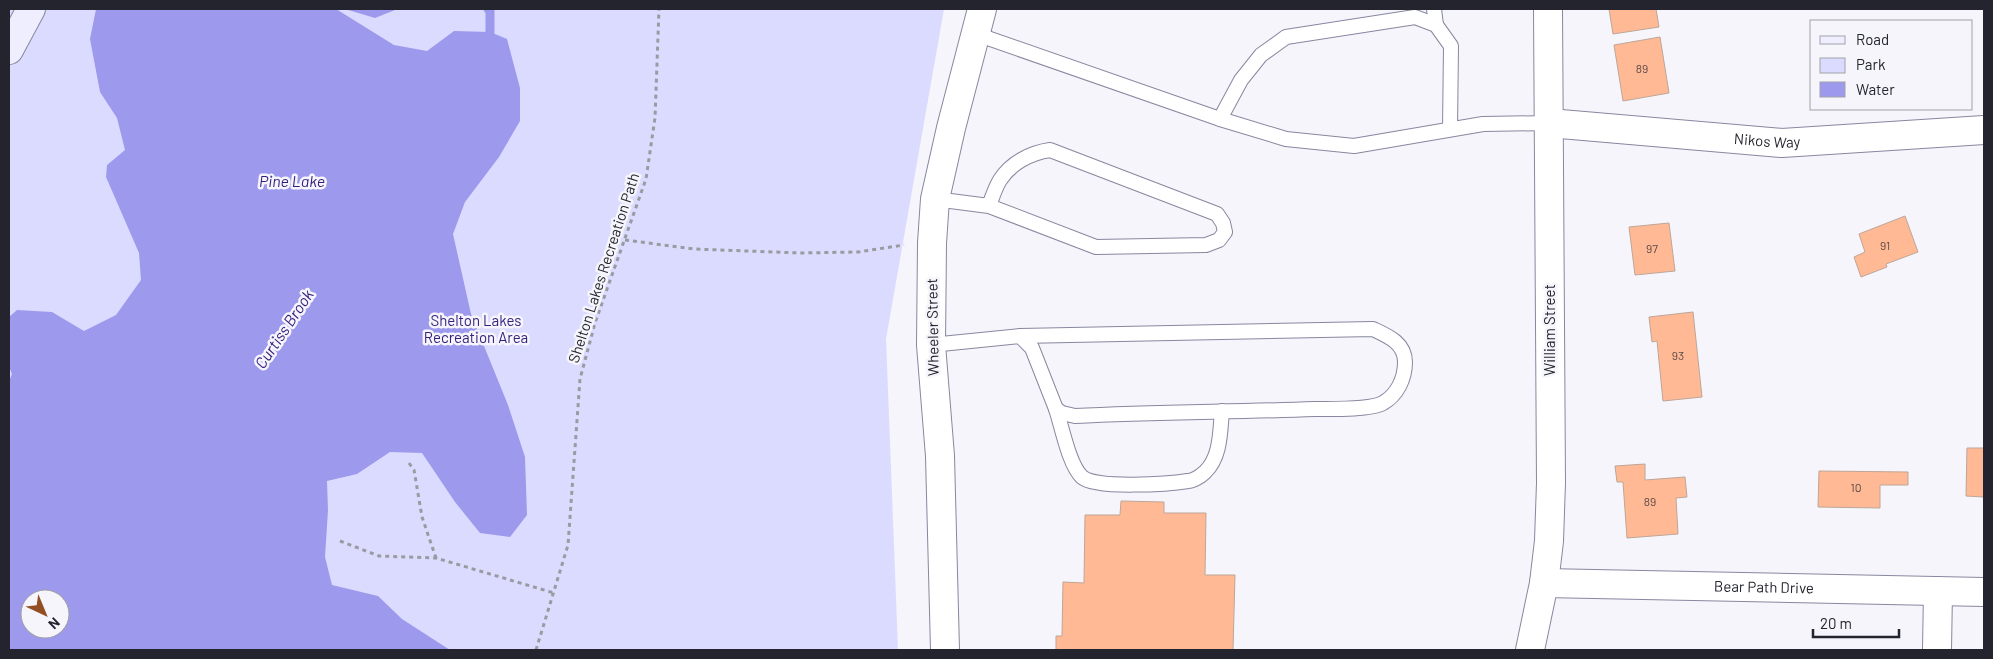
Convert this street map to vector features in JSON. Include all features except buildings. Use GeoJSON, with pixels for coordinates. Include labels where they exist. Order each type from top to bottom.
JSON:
{"type":"FeatureCollection","features":[{"type":"Feature","properties":{"kind":"main road"},"geometry":{"type":"LineString","coordinates":[[9,50],[30,9]]}},
{"type":"Feature","properties":{"kind":"street","name":"William Street"},"geometry":{"type":"LineString","coordinates":[[1530,650],[1544,583],[1549,542],[1552,483],[1548,9]]}},
{"type":"Feature","properties":{"kind":"street","name":"Wheeler Street"},"geometry":{"type":"LineString","coordinates":[[944,650],[940,456],[932,345],[932,243],[935,199],[950,128],[979,21]]}},
{"type":"Feature","properties":{"kind":"street","name":"Nikos Way"},"geometry":{"type":"LineString","coordinates":[[1549,123],[1782,143],[1984,130]]}},
{"type":"Feature","properties":{"kind":"street","name":"Bear Path Drive"},"geometry":{"type":"LineString","coordinates":[[1544,583],[1984,592]]}},
{"type":"Feature","properties":{"kind":"street"},"geometry":{"type":"LineString","coordinates":[[1937,650],[1938,591]]}},
{"type":"Feature","properties":{"kind":"lane"},"geometry":{"type":"LineString","coordinates":[[1434,9],[1436,25],[1450,46],[1450,129]]}},
{"type":"Feature","properties":{"kind":"lane"},"geometry":{"type":"LineString","coordinates":[[1220,119],[1241,80],[1261,55],[1286,37],[1415,18],[1436,25]]}},
{"type":"Feature","properties":{"kind":"lane"},"geometry":{"type":"LineString","coordinates":[[979,21],[1220,119],[1286,139],[1354,146],[1484,124],[1549,123]]}},
{"type":"Feature","properties":{"kind":"lane"},"geometry":{"type":"LineString","coordinates":[[935,199],[989,206],[1096,247],[1206,245],[1219,240],[1225,232],[1224,223],[1218,214],[1050,150],[1034,153],[1018,161],[1000,180],[989,206]]}},
{"type":"Feature","properties":{"kind":"lane"},"geometry":{"type":"LineString","coordinates":[[932,345],[1020,336],[1373,330],[1396,341],[1402,349],[1405,360],[1405,372],[1401,383],[1393,396],[1381,405],[1359,408],[1171,411],[1075,416],[1056,410]]}},
{"type":"Feature","properties":{"kind":"lane"},"geometry":{"type":"LineString","coordinates":[[1020,336],[1032,348],[1056,410],[1073,463],[1082,477],[1093,483],[1116,485],[1190,481],[1205,473],[1214,461],[1220,442],[1222,411]]}},
{"type":"Feature","properties":{"kind":"path","name":"Shelton Lakes Recreation Path"},"geometry":{"type":"LineString","coordinates":[[536,650],[568,545],[580,379],[595,323],[646,179],[655,118],[660,9]]}},
{"type":"Feature","properties":{"kind":"path"},"geometry":{"type":"LineString","coordinates":[[625,240],[694,249],[800,253],[858,252],[894,246],[932,243]]}},
{"type":"Feature","properties":{"kind":"path"},"geometry":{"type":"LineString","coordinates":[[409,463],[414,470],[422,517],[436,558]]}},
{"type":"Feature","properties":{"kind":"path"},"geometry":{"type":"LineString","coordinates":[[340,541],[379,556],[436,558],[554,594]]}},
{"type":"Feature","properties":{"kind":"green space","name":"Shelton Lakes Recreation Area"},"geometry":{"type":"Polygon","coordinates":[[[9,9],[944,9],[886,339],[898,650],[9,650],[9,9]]]}},
{"type":"Feature","properties":{"kind":"water","name":"Pine Lake"},"geometry":{"type":"Polygon","coordinates":[[[96,9],[336,9],[394,45],[427,51],[454,31],[490,32],[507,39],[520,88],[520,121],[499,157],[465,202],[453,234],[471,314],[508,405],[525,457],[527,515],[510,537],[480,533],[455,502],[422,453],[390,452],[357,474],[327,481],[328,510],[325,557],[332,585],[378,596],[402,619],[450,650],[9,650],[9,381],[12,374],[9,367],[9,317],[17,310],[52,312],[84,331],[116,315],[141,280],[139,253],[106,177],[107,165],[125,150],[117,118],[100,92],[90,39],[96,9]]]}},
{"type":"Feature","properties":{"kind":"water"},"geometry":{"type":"Polygon","coordinates":[[[345,9],[395,9],[395,10],[375,18],[345,9]]]}},
{"type":"Feature","properties":{"kind":"waterway","name":"Curtiss Brook"},"geometry":{"type":"LineString","coordinates":[[486,42],[490,32],[490,11],[488,9]]}}]}
